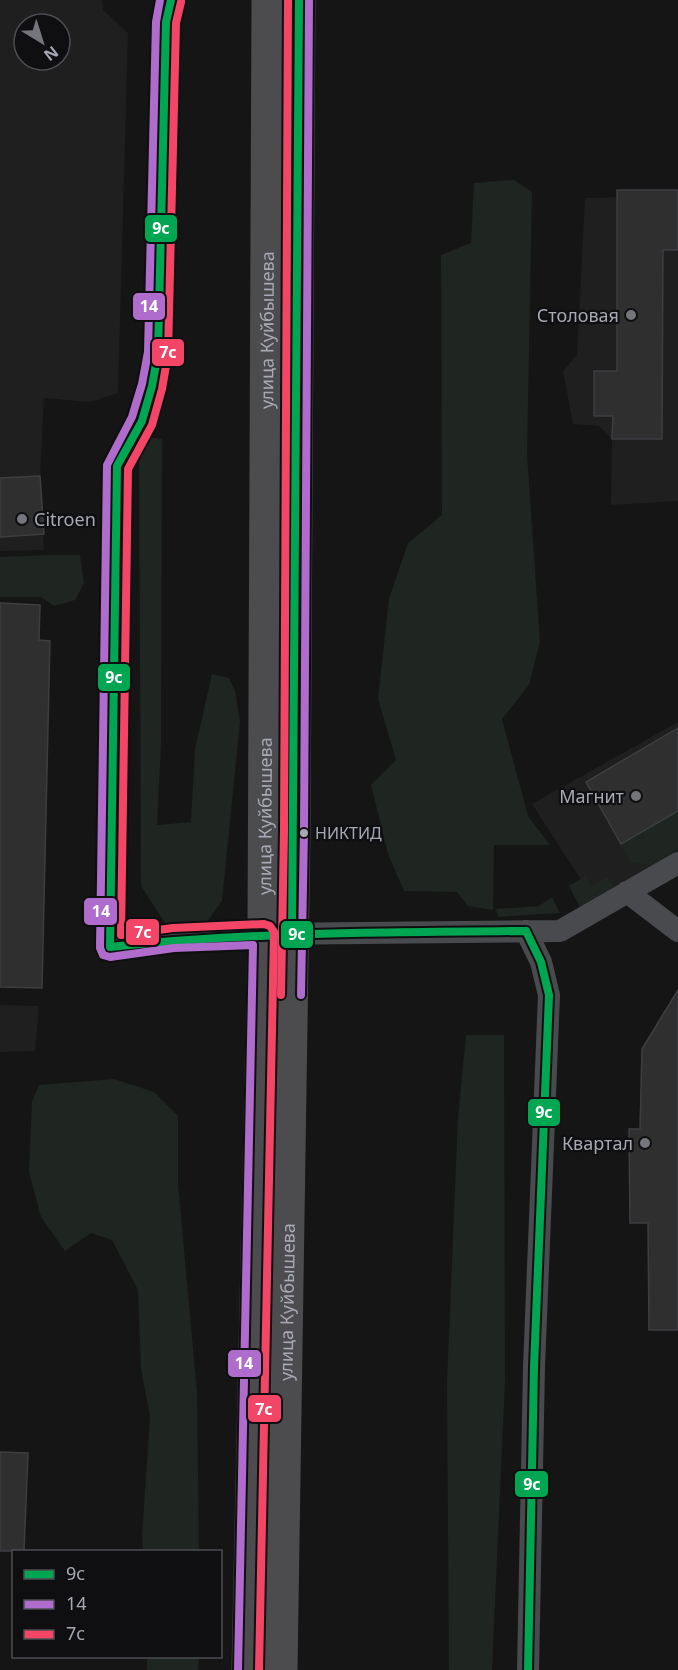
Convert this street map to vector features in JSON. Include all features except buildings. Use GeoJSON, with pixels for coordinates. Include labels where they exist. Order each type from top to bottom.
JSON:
{"type":"FeatureCollection","features":[{"type":"Feature","properties":{"kind":"highway","name":"улица Куйбышева"},"geometry":{"type":"LineString","coordinates":[[268,0],[278,933],[281,1670]]}},
{"type":"Feature","properties":{"kind":"highway","name":"улица Куйбышева"},"geometry":{"type":"LineString","coordinates":[[248,1670],[278,933],[299,0]]}},
{"type":"Feature","properties":{"kind":"street"},"geometry":{"type":"LineString","coordinates":[[171,0],[166,22],[158,353],[142,421],[117,466],[110,947],[173,938],[278,933],[560,931],[678,863]]}},
{"type":"Feature","properties":{"kind":"street"},"geometry":{"type":"LineString","coordinates":[[627,892],[678,931]]}},
{"type":"Feature","properties":{"kind":"street"},"geometry":{"type":"LineString","coordinates":[[526,931],[541,962],[549,995],[534,1367],[528,1670]]}},
{"type":"Feature","properties":{"kind":"shaded area"},"geometry":{"type":"Polygon","coordinates":[[[0,0],[102,0],[103,10],[128,33],[118,393],[90,402],[44,398],[40,476],[44,550],[0,551],[0,0]]]}},
{"type":"Feature","properties":{"kind":"shaded area"},"geometry":{"type":"Polygon","coordinates":[[[514,180],[532,192],[527,454],[540,642],[529,685],[502,719],[528,816],[550,845],[494,845],[493,910],[468,906],[457,892],[404,891],[388,854],[371,785],[396,760],[378,699],[389,599],[408,543],[442,515],[441,255],[471,243],[474,183],[514,180]]]}},
{"type":"Feature","properties":{"kind":"shaded area"},"geometry":{"type":"Polygon","coordinates":[[[678,196],[678,501],[611,505],[612,439],[599,426],[573,424],[563,371],[577,355],[585,198],[678,196]]]}},
{"type":"Feature","properties":{"kind":"shaded area"},"geometry":{"type":"Polygon","coordinates":[[[139,436],[162,439],[161,745],[157,825],[191,822],[195,749],[212,674],[229,678],[235,691],[240,722],[222,901],[204,926],[165,923],[141,886],[139,436]]]}},
{"type":"Feature","properties":{"kind":"shaded area"},"geometry":{"type":"Polygon","coordinates":[[[80,555],[84,583],[75,600],[54,606],[41,597],[0,597],[0,557],[80,555]]]}},
{"type":"Feature","properties":{"kind":"shaded area"},"geometry":{"type":"Polygon","coordinates":[[[678,722],[678,852],[594,900],[532,804],[678,722]]]}},
{"type":"Feature","properties":{"kind":"shaded area"},"geometry":{"type":"Polygon","coordinates":[[[678,811],[678,849],[651,865],[631,863],[621,844],[678,811]]]}},
{"type":"Feature","properties":{"kind":"shaded area"},"geometry":{"type":"Polygon","coordinates":[[[585,876],[591,886],[607,877],[615,886],[580,907],[569,886],[585,876]]]}},
{"type":"Feature","properties":{"kind":"shaded area"},"geometry":{"type":"Polygon","coordinates":[[[552,897],[560,913],[498,917],[496,909],[539,906],[552,897]]]}},
{"type":"Feature","properties":{"kind":"shaded area"},"geometry":{"type":"Polygon","coordinates":[[[0,1005],[39,1006],[35,1051],[0,1052],[0,1005]]]}},
{"type":"Feature","properties":{"kind":"shaded area"},"geometry":{"type":"Polygon","coordinates":[[[466,1035],[504,1035],[505,1381],[492,1670],[449,1670],[447,1383],[458,1117],[466,1035]]]}},
{"type":"Feature","properties":{"kind":"shaded area"},"geometry":{"type":"Polygon","coordinates":[[[114,1079],[154,1092],[178,1116],[178,1184],[197,1392],[199,1550],[143,1550],[150,1417],[141,1369],[138,1290],[112,1240],[91,1233],[65,1251],[41,1217],[29,1172],[32,1102],[39,1085],[114,1079]]]}},
{"type":"Feature","properties":{"kind":"shaded area"},"geometry":{"type":"Polygon","coordinates":[[[147,1658],[199,1658],[198,1670],[147,1670],[147,1658]]]}},
{"type":"Feature","properties":{"kind":"transit line","name":"14"},"geometry":{"type":"LineString","coordinates":[[160,0],[156,22],[148,352],[142,384],[132,417],[107,465],[100,948],[103,955],[110,957],[174,948],[253,945],[238,1670]]}},
{"type":"Feature","properties":{"kind":"transit line","name":"9с"},"geometry":{"type":"LineString","coordinates":[[171,0],[166,22],[158,353],[142,421],[117,466],[110,947],[214,938],[526,931]]}},
{"type":"Feature","properties":{"kind":"transit line","name":"7с"},"geometry":{"type":"LineString","coordinates":[[281,995],[284,831],[288,0]]}},
{"type":"Feature","properties":{"kind":"transit line","name":"9с"},"geometry":{"type":"LineString","coordinates":[[292,933],[299,0]]}},
{"type":"Feature","properties":{"kind":"transit line","name":"14"},"geometry":{"type":"LineString","coordinates":[[301,995],[309,0]]}},
{"type":"Feature","properties":{"kind":"transit line","name":"7с"},"geometry":{"type":"LineString","coordinates":[[181,2],[176,23],[168,354],[162,389],[152,425],[128,469],[121,935],[173,928],[264,924],[270,926],[274,932],[259,1670]]}},
{"type":"Feature","properties":{"kind":"transit line","name":"9с"},"geometry":{"type":"LineString","coordinates":[[526,931],[541,962],[549,995],[534,1367],[528,1670]]}},
{"type":"Feature","properties":{"kind":"place","name":"Столовая"},"geometry":{"type":"Point","coordinates":[631,315]}},
{"type":"Feature","properties":{"kind":"place","name":"Citroen"},"geometry":{"type":"Point","coordinates":[22,519]}},
{"type":"Feature","properties":{"kind":"place","name":"Магнит"},"geometry":{"type":"Point","coordinates":[636,796]}},
{"type":"Feature","properties":{"kind":"place","name":"НИКТИД"},"geometry":{"type":"Point","coordinates":[304,833]}},
{"type":"Feature","properties":{"kind":"place","name":"Квартал"},"geometry":{"type":"Point","coordinates":[645,1143]}}]}
